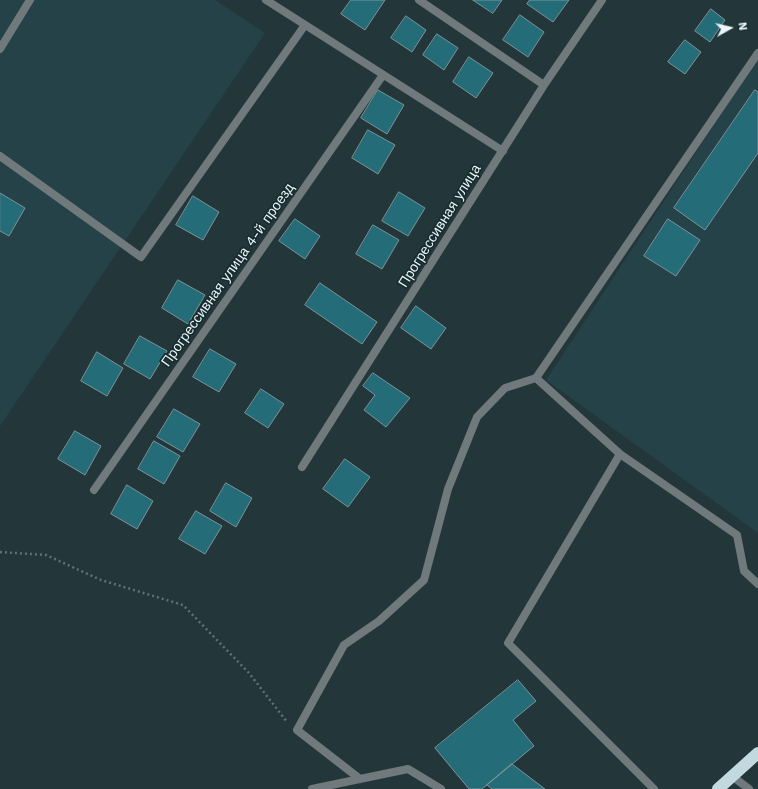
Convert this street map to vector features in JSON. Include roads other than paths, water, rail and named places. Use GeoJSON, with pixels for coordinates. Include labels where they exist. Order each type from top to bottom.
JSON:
{"type":"FeatureCollection","features":[{"type":"Feature","properties":{"kind":"highway"},"geometry":{"type":"LineString","coordinates":[[718,789],[758,753]]}},
{"type":"Feature","properties":{"kind":"street"},"geometry":{"type":"LineString","coordinates":[[0,49],[30,0]]}},
{"type":"Feature","properties":{"kind":"street"},"geometry":{"type":"LineString","coordinates":[[266,0],[503,151]]}},
{"type":"Feature","properties":{"kind":"street"},"geometry":{"type":"LineString","coordinates":[[418,0],[544,85]]}},
{"type":"Feature","properties":{"kind":"street","name":"Прогрессивная улица"},"geometry":{"type":"LineString","coordinates":[[302,467],[544,85],[602,0]]}},
{"type":"Feature","properties":{"kind":"street"},"geometry":{"type":"LineString","coordinates":[[0,156],[141,257],[305,25]]}},
{"type":"Feature","properties":{"kind":"street"},"geometry":{"type":"LineString","coordinates":[[360,779],[297,730],[344,645],[379,622],[424,580],[448,489],[477,417],[505,388],[536,378],[758,53]]}},
{"type":"Feature","properties":{"kind":"street","name":"Прогрессивная улица 4-й проезд"},"geometry":{"type":"LineString","coordinates":[[94,490],[383,75]]}},
{"type":"Feature","properties":{"kind":"street"},"geometry":{"type":"LineString","coordinates":[[536,378],[620,454],[737,535],[744,571],[758,584]]}},
{"type":"Feature","properties":{"kind":"street"},"geometry":{"type":"LineString","coordinates":[[620,454],[508,643],[654,789]]}},
{"type":"Feature","properties":{"kind":"street"},"geometry":{"type":"LineString","coordinates":[[312,789],[408,768],[441,789]]}},
{"type":"Feature","properties":{"kind":"street"},"geometry":{"type":"LineString","coordinates":[[732,776],[749,789]]}}]}
